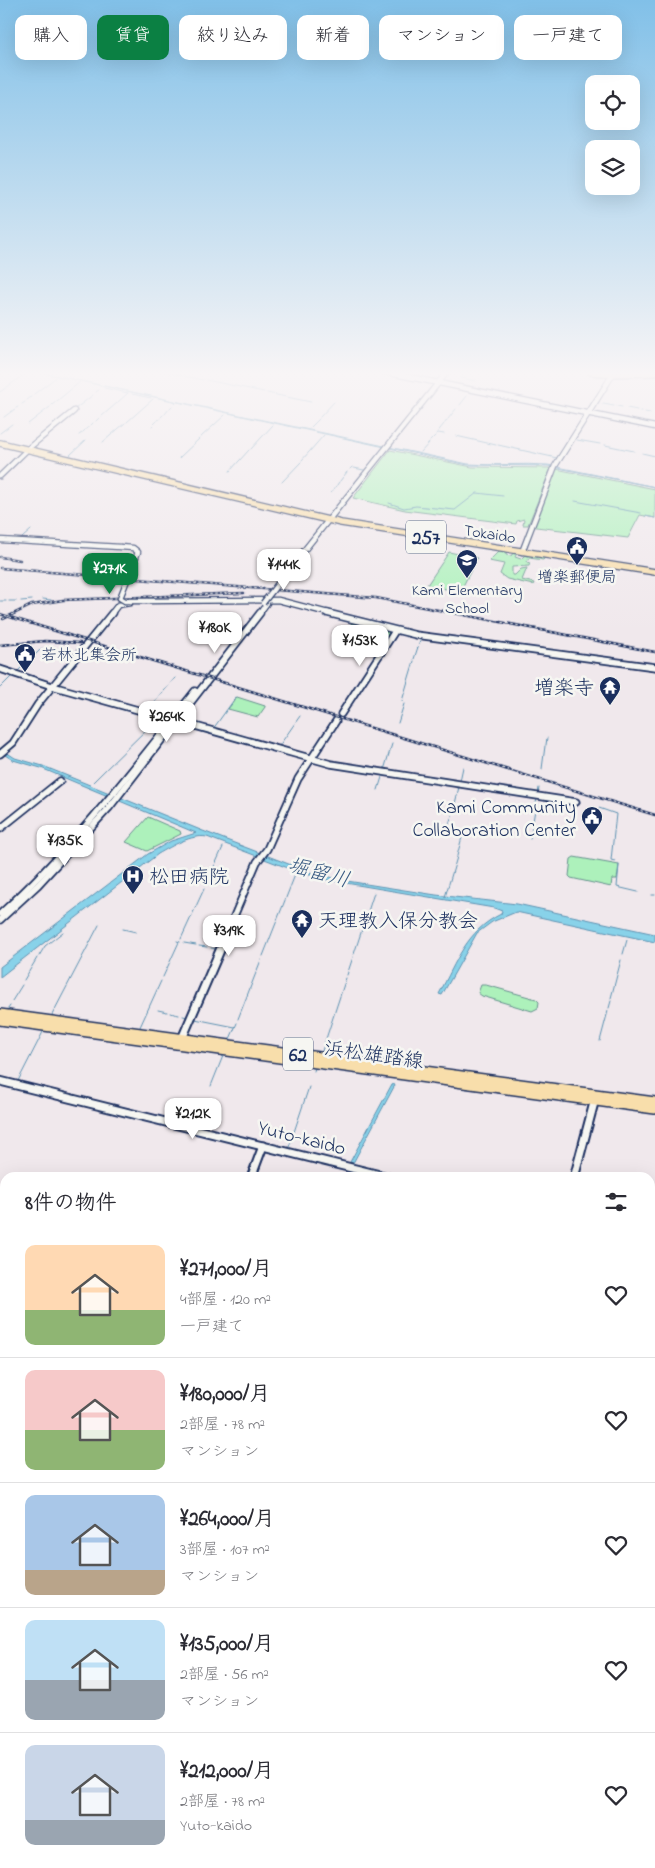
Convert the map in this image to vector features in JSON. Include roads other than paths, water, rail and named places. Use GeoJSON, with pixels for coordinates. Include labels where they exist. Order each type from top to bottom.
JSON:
{"type":"FeatureCollection","features":[{"type":"Feature","properties":{"kind":"highway","name":"Tokaido"},"geometry":{"type":"LineString","coordinates":[[71,459],[329,521],[655,572]]}},
{"type":"Feature","properties":{"kind":"main road","name":"浜松雄踏線"},"geometry":{"type":"LineString","coordinates":[[0,1014],[181,1041],[595,1097],[655,1102]]}},
{"type":"Feature","properties":{"kind":"main road","name":"浜松雄踏線"},"geometry":{"type":"LineString","coordinates":[[0,1020],[181,1041]]}},
{"type":"Feature","properties":{"kind":"main road","name":"浜松雄踏線"},"geometry":{"type":"LineString","coordinates":[[595,1097],[655,1109]]}},
{"type":"Feature","properties":{"kind":"street"},"geometry":{"type":"LineString","coordinates":[[0,476],[17,459]]}},
{"type":"Feature","properties":{"kind":"street"},"geometry":{"type":"LineString","coordinates":[[0,920],[32,892],[66,858],[378,459]]}},
{"type":"Feature","properties":{"kind":"street"},"geometry":{"type":"LineString","coordinates":[[522,552],[555,467],[560,459]]}},
{"type":"Feature","properties":{"kind":"street"},"geometry":{"type":"LineString","coordinates":[[0,540],[133,548],[138,552],[120,595],[120,598],[125,601],[278,600],[395,631],[655,667]]}},
{"type":"Feature","properties":{"kind":"street"},"geometry":{"type":"LineString","coordinates":[[0,754],[14,740],[36,706],[118,605],[176,603],[178,601]]}},
{"type":"Feature","properties":{"kind":"street"},"geometry":{"type":"LineString","coordinates":[[341,714],[395,631]]}},
{"type":"Feature","properties":{"kind":"street"},"geometry":{"type":"LineString","coordinates":[[0,669],[52,686],[331,764],[576,802]]}},
{"type":"Feature","properties":{"kind":"street"},"geometry":{"type":"LineString","coordinates":[[181,1041],[261,856],[296,783],[336,721]]}},
{"type":"Feature","properties":{"kind":"street"},"geometry":{"type":"LineString","coordinates":[[0,829],[60,781]]}},
{"type":"Feature","properties":{"kind":"street"},"geometry":{"type":"LineString","coordinates":[[0,914],[62,856],[112,800]]}},
{"type":"Feature","properties":{"kind":"street","name":"Yuto-kaido"},"geometry":{"type":"LineString","coordinates":[[0,1080],[368,1172]]}},
{"type":"Feature","properties":{"kind":"street"},"geometry":{"type":"LineString","coordinates":[[576,1172],[595,1097]]}},
{"type":"Feature","properties":{"kind":"street"},"geometry":{"type":"LineString","coordinates":[[253,1172],[263,1146]]}},
{"type":"Feature","properties":{"kind":"water"},"geometry":{"type":"Polygon","coordinates":[[[441,459],[468,464],[548,465],[655,487],[548,466],[468,465],[441,459]]]}},
{"type":"Feature","properties":{"kind":"water"},"geometry":{"type":"Polygon","coordinates":[[[0,748],[15,758],[43,766],[312,873],[347,881],[436,895],[517,904],[655,934],[655,942],[516,912],[492,922],[477,933],[442,995],[439,994],[457,959],[471,938],[489,921],[501,914],[502,911],[494,908],[322,879],[207,837],[195,837],[182,841],[158,854],[0,977],[0,967],[148,854],[171,841],[196,833],[41,768],[13,760],[0,752],[0,748]]]}},
{"type":"Feature","properties":{"kind":"water"},"geometry":{"type":"Polygon","coordinates":[[[392,1084],[395,1085],[353,1163],[350,1162],[392,1084]]]}},
{"type":"Feature","properties":{"kind":"waterway"},"geometry":{"type":"LineString","coordinates":[[230,471],[241,459]]}},
{"type":"Feature","properties":{"kind":"waterway"},"geometry":{"type":"LineString","coordinates":[[282,482],[301,462]]}},
{"type":"Feature","properties":{"kind":"waterway"},"geometry":{"type":"LineString","coordinates":[[354,468],[364,470]]}},
{"type":"Feature","properties":{"kind":"waterway"},"geometry":{"type":"LineString","coordinates":[[340,481],[347,472]]}},
{"type":"Feature","properties":{"kind":"waterway"},"geometry":{"type":"LineString","coordinates":[[331,493],[336,486]]}},
{"type":"Feature","properties":{"kind":"waterway"},"geometry":{"type":"LineString","coordinates":[[389,503],[404,508],[416,506],[455,510],[477,493],[503,496]]}},
{"type":"Feature","properties":{"kind":"waterway"},"geometry":{"type":"LineString","coordinates":[[575,501],[641,513]]}},
{"type":"Feature","properties":{"kind":"waterway"},"geometry":{"type":"LineString","coordinates":[[645,516],[655,518]]}},
{"type":"Feature","properties":{"kind":"waterway"},"geometry":{"type":"LineString","coordinates":[[22,538],[31,530]]}},
{"type":"Feature","properties":{"kind":"waterway"},"geometry":{"type":"LineString","coordinates":[[125,550],[134,551]]}},
{"type":"Feature","properties":{"kind":"waterway"},"geometry":{"type":"LineString","coordinates":[[43,599],[51,600]]}},
{"type":"Feature","properties":{"kind":"waterway"},"geometry":{"type":"LineString","coordinates":[[21,601],[32,600]]}},
{"type":"Feature","properties":{"kind":"waterway"},"geometry":{"type":"LineString","coordinates":[[0,601],[6,601]]}},
{"type":"Feature","properties":{"kind":"waterway"},"geometry":{"type":"LineString","coordinates":[[9,601],[16,601]]}},
{"type":"Feature","properties":{"kind":"waterway"},"geometry":{"type":"LineString","coordinates":[[414,659],[421,638]]}},
{"type":"Feature","properties":{"kind":"waterway"},"geometry":{"type":"LineString","coordinates":[[31,659],[42,648]]}},
{"type":"Feature","properties":{"kind":"waterway"},"geometry":{"type":"LineString","coordinates":[[18,671],[28,661]]}},
{"type":"Feature","properties":{"kind":"waterway"},"geometry":{"type":"LineString","coordinates":[[402,701],[414,661]]}},
{"type":"Feature","properties":{"kind":"waterway"},"geometry":{"type":"LineString","coordinates":[[0,688],[13,675]]}},
{"type":"Feature","properties":{"kind":"waterway"},"geometry":{"type":"LineString","coordinates":[[148,710],[175,678]]}},
{"type":"Feature","properties":{"kind":"waterway"},"geometry":{"type":"LineString","coordinates":[[213,729],[236,697]]}},
{"type":"Feature","properties":{"kind":"waterway"},"geometry":{"type":"LineString","coordinates":[[398,723],[404,704]]}},
{"type":"Feature","properties":{"kind":"waterway"},"geometry":{"type":"LineString","coordinates":[[279,746],[300,716]]}},
{"type":"Feature","properties":{"kind":"waterway"},"geometry":{"type":"LineString","coordinates":[[93,782],[158,718]]}},
{"type":"Feature","properties":{"kind":"waterway"},"geometry":{"type":"LineString","coordinates":[[546,745],[547,738]]}},
{"type":"Feature","properties":{"kind":"waterway"},"geometry":{"type":"LineString","coordinates":[[384,770],[392,744]]}},
{"type":"Feature","properties":{"kind":"waterway"},"geometry":{"type":"LineString","coordinates":[[542,769],[545,746]]}},
{"type":"Feature","properties":{"kind":"waterway"},"geometry":{"type":"LineString","coordinates":[[460,781],[463,767]]}},
{"type":"Feature","properties":{"kind":"waterway"},"geometry":{"type":"LineString","coordinates":[[378,790],[383,774]]}},
{"type":"Feature","properties":{"kind":"waterway"},"geometry":{"type":"LineString","coordinates":[[452,816],[459,787]]}},
{"type":"Feature","properties":{"kind":"waterway"},"geometry":{"type":"LineString","coordinates":[[538,794],[539,788]]}},
{"type":"Feature","properties":{"kind":"waterway"},"geometry":{"type":"LineString","coordinates":[[530,839],[537,798]]}},
{"type":"Feature","properties":{"kind":"waterway"},"geometry":{"type":"LineString","coordinates":[[599,808],[616,814],[611,860],[615,861]]}},
{"type":"Feature","properties":{"kind":"waterway"},"geometry":{"type":"LineString","coordinates":[[451,818],[446,833],[462,837],[457,856]]}},
{"type":"Feature","properties":{"kind":"waterway"},"geometry":{"type":"LineString","coordinates":[[206,885],[223,847]]}},
{"type":"Feature","properties":{"kind":"waterway"},"geometry":{"type":"LineString","coordinates":[[445,897],[457,857]]}},
{"type":"Feature","properties":{"kind":"waterway"},"geometry":{"type":"LineString","coordinates":[[619,865],[617,887],[638,892]]}},
{"type":"Feature","properties":{"kind":"waterway","name":"堀留川"},"geometry":{"type":"LineString","coordinates":[[263,956],[295,875]]}},
{"type":"Feature","properties":{"kind":"waterway"},"geometry":{"type":"LineString","coordinates":[[181,939],[204,889]]}},
{"type":"Feature","properties":{"kind":"waterway"},"geometry":{"type":"LineString","coordinates":[[354,954],[374,893]]}},
{"type":"Feature","properties":{"kind":"waterway"},"geometry":{"type":"LineString","coordinates":[[52,1015],[99,925]]}},
{"type":"Feature","properties":{"kind":"waterway"},"geometry":{"type":"LineString","coordinates":[[123,929],[136,932]]}},
{"type":"Feature","properties":{"kind":"waterway"},"geometry":{"type":"LineString","coordinates":[[39,956],[45,946],[63,932]]}},
{"type":"Feature","properties":{"kind":"waterway"},"geometry":{"type":"LineString","coordinates":[[623,954],[627,940]]}},
{"type":"Feature","properties":{"kind":"waterway"},"geometry":{"type":"LineString","coordinates":[[163,977],[179,942]]}},
{"type":"Feature","properties":{"kind":"waterway"},"geometry":{"type":"LineString","coordinates":[[184,943],[196,945]]}},
{"type":"Feature","properties":{"kind":"waterway"},"geometry":{"type":"LineString","coordinates":[[199,946],[207,947]]}},
{"type":"Feature","properties":{"kind":"waterway"},"geometry":{"type":"LineString","coordinates":[[211,948],[216,949]]}},
{"type":"Feature","properties":{"kind":"waterway"},"geometry":{"type":"LineString","coordinates":[[347,975],[353,957]]}},
{"type":"Feature","properties":{"kind":"waterway"},"geometry":{"type":"LineString","coordinates":[[24,980],[37,958]]}},
{"type":"Feature","properties":{"kind":"waterway"},"geometry":{"type":"LineString","coordinates":[[238,1019],[261,960]]}},
{"type":"Feature","properties":{"kind":"waterway"},"geometry":{"type":"LineString","coordinates":[[611,998],[621,960]]}},
{"type":"Feature","properties":{"kind":"waterway"},"geometry":{"type":"LineString","coordinates":[[322,1051],[346,978]]}},
{"type":"Feature","properties":{"kind":"waterway"},"geometry":{"type":"LineString","coordinates":[[140,1027],[161,981]]}},
{"type":"Feature","properties":{"kind":"waterway"},"geometry":{"type":"LineString","coordinates":[[12,1001],[22,985]]}},
{"type":"Feature","properties":{"kind":"waterway"},"geometry":{"type":"LineString","coordinates":[[609,1008],[611,1001]]}},
{"type":"Feature","properties":{"kind":"waterway"},"geometry":{"type":"LineString","coordinates":[[158,1010],[167,1012]]}},
{"type":"Feature","properties":{"kind":"waterway"},"geometry":{"type":"LineString","coordinates":[[600,1041],[608,1011]]}},
{"type":"Feature","properties":{"kind":"waterway"},"geometry":{"type":"LineString","coordinates":[[170,1013],[179,1015]]}},
{"type":"Feature","properties":{"kind":"waterway"},"geometry":{"type":"LineString","coordinates":[[183,1016],[188,1017]]}},
{"type":"Feature","properties":{"kind":"waterway"},"geometry":{"type":"LineString","coordinates":[[195,1019],[235,1027]]}},
{"type":"Feature","properties":{"kind":"waterway"},"geometry":{"type":"LineString","coordinates":[[230,1039],[237,1023]]}},
{"type":"Feature","properties":{"kind":"waterway"},"geometry":{"type":"LineString","coordinates":[[18,1081],[43,1032]]}},
{"type":"Feature","properties":{"kind":"waterway"},"geometry":{"type":"LineString","coordinates":[[211,1086],[223,1056]]}},
{"type":"Feature","properties":{"kind":"waterway"},"geometry":{"type":"LineString","coordinates":[[289,1147],[309,1087]]}},
{"type":"Feature","properties":{"kind":"railway"},"geometry":{"type":"LineString","coordinates":[[0,557],[20,560]]}},
{"type":"Feature","properties":{"kind":"railway"},"geometry":{"type":"LineString","coordinates":[[0,568],[376,598],[655,652]]}},
{"type":"Feature","properties":{"kind":"railway"},"geometry":{"type":"LineString","coordinates":[[8,617],[32,605],[63,600],[244,593]]}},
{"type":"Feature","properties":{"kind":"railway"},"geometry":{"type":"LineString","coordinates":[[0,614],[8,617]]}},
{"type":"Feature","properties":{"kind":"railway"},"geometry":{"type":"LineString","coordinates":[[3,619],[8,617]]}},
{"type":"Feature","properties":{"kind":"railway"},"geometry":{"type":"LineString","coordinates":[[8,617],[655,815]]}},
{"type":"Feature","properties":{"kind":"railway"},"geometry":{"type":"LineString","coordinates":[[0,645],[45,641],[80,643]]}},
{"type":"Feature","properties":{"kind":"place","name":"増楽郵便局"},"geometry":{"type":"Point","coordinates":[577,566]}},
{"type":"Feature","properties":{"kind":"place","name":"Kami Elementary School"},"geometry":{"type":"Point","coordinates":[467,579]}},
{"type":"Feature","properties":{"kind":"place","name":"若林北集会所"},"geometry":{"type":"Point","coordinates":[25,673]}},
{"type":"Feature","properties":{"kind":"place","name":"増楽寺"},"geometry":{"type":"Point","coordinates":[610,706]}},
{"type":"Feature","properties":{"kind":"place","name":"Kami Community Collaboration Center"},"geometry":{"type":"Point","coordinates":[592,836]}},
{"type":"Feature","properties":{"kind":"place","name":"松田病院"},"geometry":{"type":"Point","coordinates":[133,895]}},
{"type":"Feature","properties":{"kind":"place","name":"天理教入保分教会"},"geometry":{"type":"Point","coordinates":[302,939]}}]}
